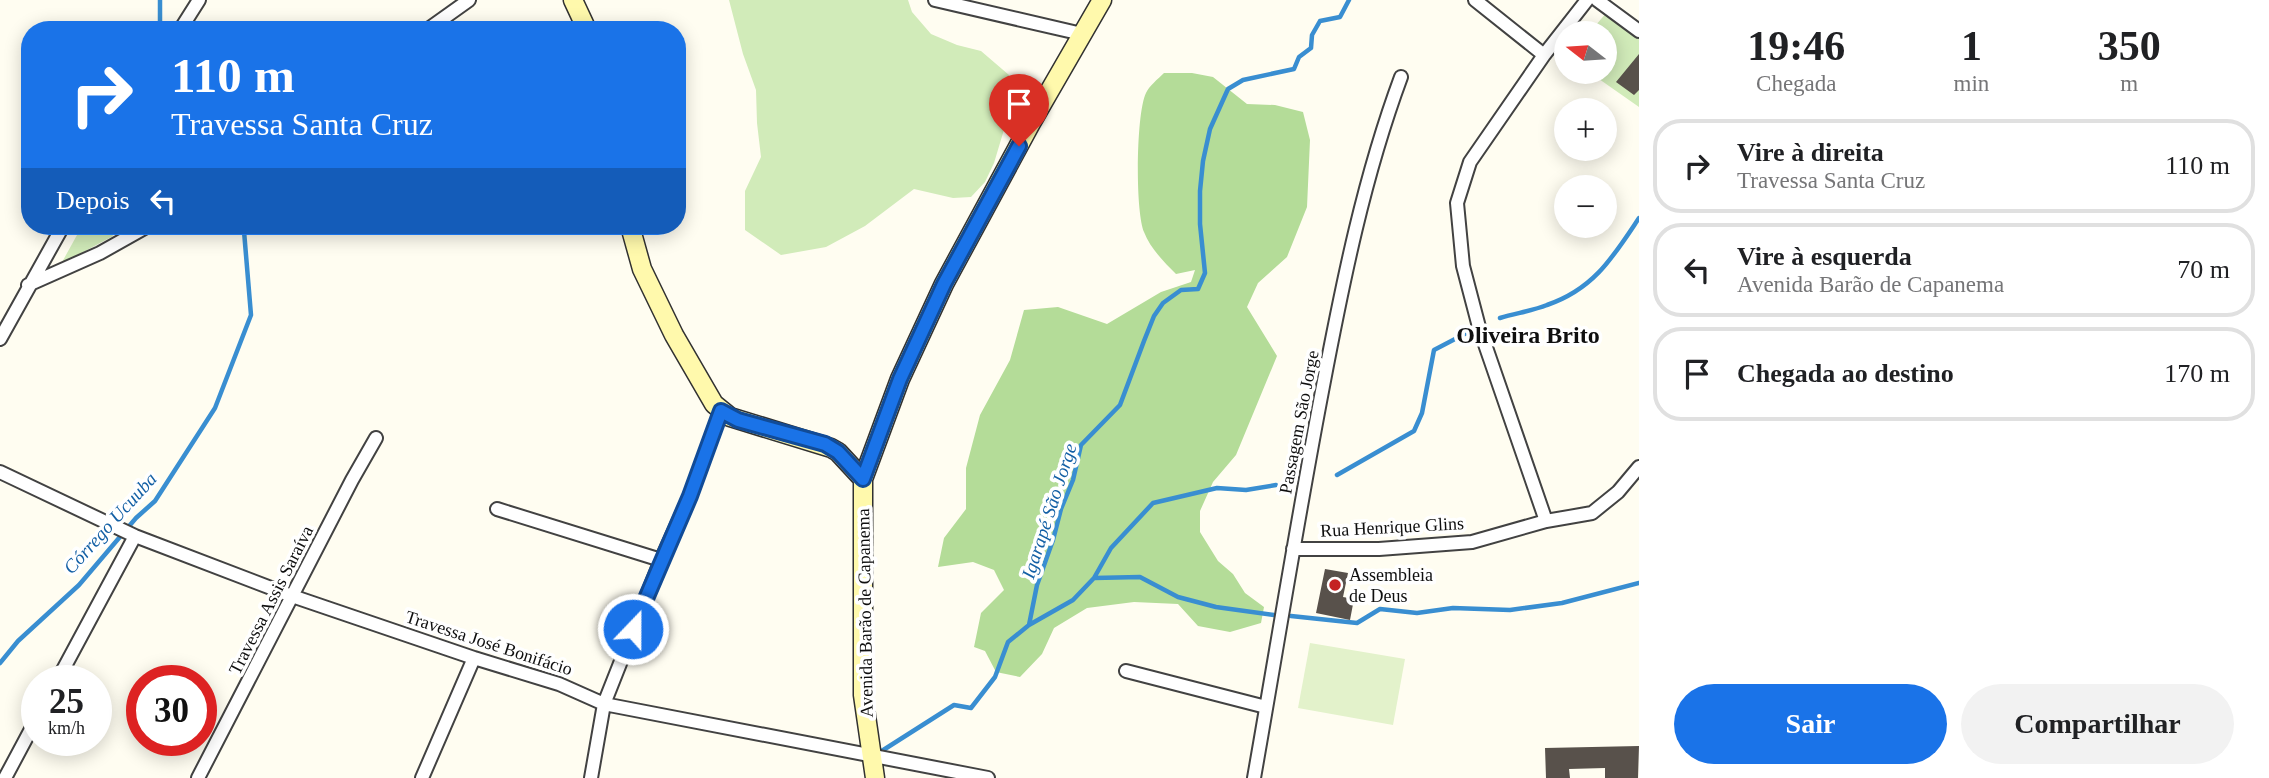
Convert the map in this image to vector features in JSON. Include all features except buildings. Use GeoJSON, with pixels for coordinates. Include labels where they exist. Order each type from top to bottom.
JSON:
{"type":"FeatureCollection","features":[{"type":"Feature","properties":{"kind":"street"},"geometry":{"type":"LineString","coordinates":[[186,21],[199,0]]}},
{"type":"Feature","properties":{"kind":"street"},"geometry":{"type":"LineString","coordinates":[[440,21],[469,0]]}},
{"type":"Feature","properties":{"kind":"street"},"geometry":{"type":"LineString","coordinates":[[573,0],[583,21]]}},
{"type":"Feature","properties":{"kind":"street"},"geometry":{"type":"LineString","coordinates":[[935,0],[1082,34]]}},
{"type":"Feature","properties":{"kind":"street","name":"Avenida Barão de Capanema"},"geometry":{"type":"LineString","coordinates":[[876,778],[863,695],[863,479],[900,379],[944,284],[1102,0]]}},
{"type":"Feature","properties":{"kind":"street"},"geometry":{"type":"LineString","coordinates":[[1475,0],[1544,55]]}},
{"type":"Feature","properties":{"kind":"street"},"geometry":{"type":"LineString","coordinates":[[1546,521],[1479,327],[1463,266],[1457,203],[1470,162],[1544,55],[1587,0]]}},
{"type":"Feature","properties":{"kind":"street"},"geometry":{"type":"LineString","coordinates":[[1597,0],[1639,31]]}},
{"type":"Feature","properties":{"kind":"street","name":"Passagem São Jorge"},"geometry":{"type":"LineString","coordinates":[[1254,778],[1340,292],[1373,162],[1401,77]]}},
{"type":"Feature","properties":{"kind":"street"},"geometry":{"type":"LineString","coordinates":[[0,339],[58,235]]}},
{"type":"Feature","properties":{"kind":"street"},"geometry":{"type":"LineString","coordinates":[[29,285],[100,253],[132,235]]}},
{"type":"Feature","properties":{"kind":"street"},"geometry":{"type":"LineString","coordinates":[[632,235],[638,257],[654,294],[699,380],[721,411],[738,420],[825,444],[838,452],[863,479]]}},
{"type":"Feature","properties":{"kind":"street"},"geometry":{"type":"LineString","coordinates":[[592,778],[604,704],[661,560],[690,496],[721,411]]}},
{"type":"Feature","properties":{"kind":"street","name":"Travessa Assis Saraíva"},"geometry":{"type":"LineString","coordinates":[[198,778],[376,438]]}},
{"type":"Feature","properties":{"kind":"street","name":"Rua Henrique Glins"},"geometry":{"type":"LineString","coordinates":[[1293,549],[1379,549],[1472,542],[1546,521],[1592,513],[1618,492],[1639,467]]}},
{"type":"Feature","properties":{"kind":"street","name":"Travessa José Bonifácio"},"geometry":{"type":"LineString","coordinates":[[0,472],[135,536],[292,596],[559,684],[604,704],[988,778]]}},
{"type":"Feature","properties":{"kind":"street"},"geometry":{"type":"LineString","coordinates":[[498,509],[661,560]]}},
{"type":"Feature","properties":{"kind":"street"},"geometry":{"type":"LineString","coordinates":[[66,665],[135,536]]}},
{"type":"Feature","properties":{"kind":"street"},"geometry":{"type":"LineString","coordinates":[[422,778],[474,658]]}},
{"type":"Feature","properties":{"kind":"street"},"geometry":{"type":"LineString","coordinates":[[1126,671],[1266,707]]}},
{"type":"Feature","properties":{"kind":"street"},"geometry":{"type":"LineString","coordinates":[[5,778],[21,748]]}},
{"type":"Feature","properties":{"kind":"green space"},"geometry":{"type":"Polygon","coordinates":[[[729,0],[908,0],[912,12],[931,34],[981,51],[1009,75],[1012,103],[994,163],[985,182],[971,197],[953,198],[914,189],[865,226],[826,247],[781,255],[745,230],[745,191],[761,157],[756,90],[743,54],[729,0]]]}},
{"type":"Feature","properties":{"kind":"green space"},"geometry":{"type":"Polygon","coordinates":[[[1608,11],[1639,38],[1639,107],[1606,84],[1617,84],[1617,21],[1599,21],[1608,11]]]}},
{"type":"Feature","properties":{"kind":"green space"},"geometry":{"type":"Polygon","coordinates":[[[1164,73],[1192,73],[1213,77],[1247,104],[1275,105],[1303,112],[1310,140],[1307,207],[1287,257],[1258,283],[1247,307],[1277,356],[1236,455],[1213,482],[1200,511],[1200,532],[1218,561],[1233,574],[1245,593],[1264,607],[1261,623],[1230,632],[1198,626],[1178,604],[1134,602],[1087,608],[1054,628],[1042,654],[1020,677],[996,672],[985,651],[974,647],[981,613],[1004,590],[994,570],[973,562],[938,567],[944,538],[966,509],[966,468],[980,415],[1010,360],[1024,310],[1058,307],[1107,324],[1161,292],[1191,282],[1195,270],[1176,274],[1150,244],[1141,221],[1138,162],[1140,120],[1147,90],[1164,73]]]}},
{"type":"Feature","properties":{"kind":"green space"},"geometry":{"type":"Polygon","coordinates":[[[77,235],[113,236],[61,264],[77,235]]]}},
{"type":"Feature","properties":{"kind":"green space"},"geometry":{"type":"Polygon","coordinates":[[[1310,643],[1405,659],[1393,725],[1298,708],[1310,643]]]}},
{"type":"Feature","properties":{"kind":"waterway","name":"Córrego Ucuuba"},"geometry":{"type":"LineString","coordinates":[[160,0],[160,21]]}},
{"type":"Feature","properties":{"kind":"waterway","name":"Igarapé São Jorge"},"geometry":{"type":"LineString","coordinates":[[877,754],[954,705],[971,708],[995,677],[1008,642],[1029,625],[1037,585],[1073,480],[1081,445],[1120,405],[1154,316],[1163,303],[1181,290],[1198,289],[1205,273],[1200,224],[1203,161],[1210,129],[1228,89],[1243,80],[1294,69],[1299,57],[1311,48],[1312,35],[1320,21],[1340,17],[1349,0]]}},
{"type":"Feature","properties":{"kind":"waterway"},"geometry":{"type":"LineString","coordinates":[[1500,318],[1541,307],[1578,290],[1601,270],[1639,218]]}},
{"type":"Feature","properties":{"kind":"waterway","name":"Córrego Ucuuba"},"geometry":{"type":"LineString","coordinates":[[0,663],[18,641],[79,585],[136,518],[155,501],[215,408],[251,315],[244,235]]}},
{"type":"Feature","properties":{"kind":"waterway"},"geometry":{"type":"LineString","coordinates":[[1337,475],[1414,431],[1422,413],[1434,350],[1478,327]]}},
{"type":"Feature","properties":{"kind":"waterway"},"geometry":{"type":"LineString","coordinates":[[1094,578],[1111,548],[1153,503],[1217,488],[1246,490],[1276,485]]}},
{"type":"Feature","properties":{"kind":"waterway"},"geometry":{"type":"LineString","coordinates":[[1029,625],[1073,600],[1094,578],[1140,577],[1178,597],[1216,607],[1274,615]]}},
{"type":"Feature","properties":{"kind":"waterway"},"geometry":{"type":"LineString","coordinates":[[1291,616],[1357,623],[1380,609],[1417,613],[1453,608],[1510,610],[1562,603],[1639,583]]}},
{"type":"Feature","properties":{"kind":"place","name":"Assembleia de Deus"},"geometry":{"type":"Point","coordinates":[1335,585]}},
{"type":"Feature","properties":{"kind":"district","name":"Oliveira Brito"},"geometry":{"type":"Point","coordinates":[1528,335]}},
{"type":"Feature","properties":{"kind":"route"},"geometry":{"type":"LineString","coordinates":[[633,629],[690,496],[721,411],[738,420],[825,444],[838,452],[863,479],[900,379],[944,284],[1019,146]]}}]}
